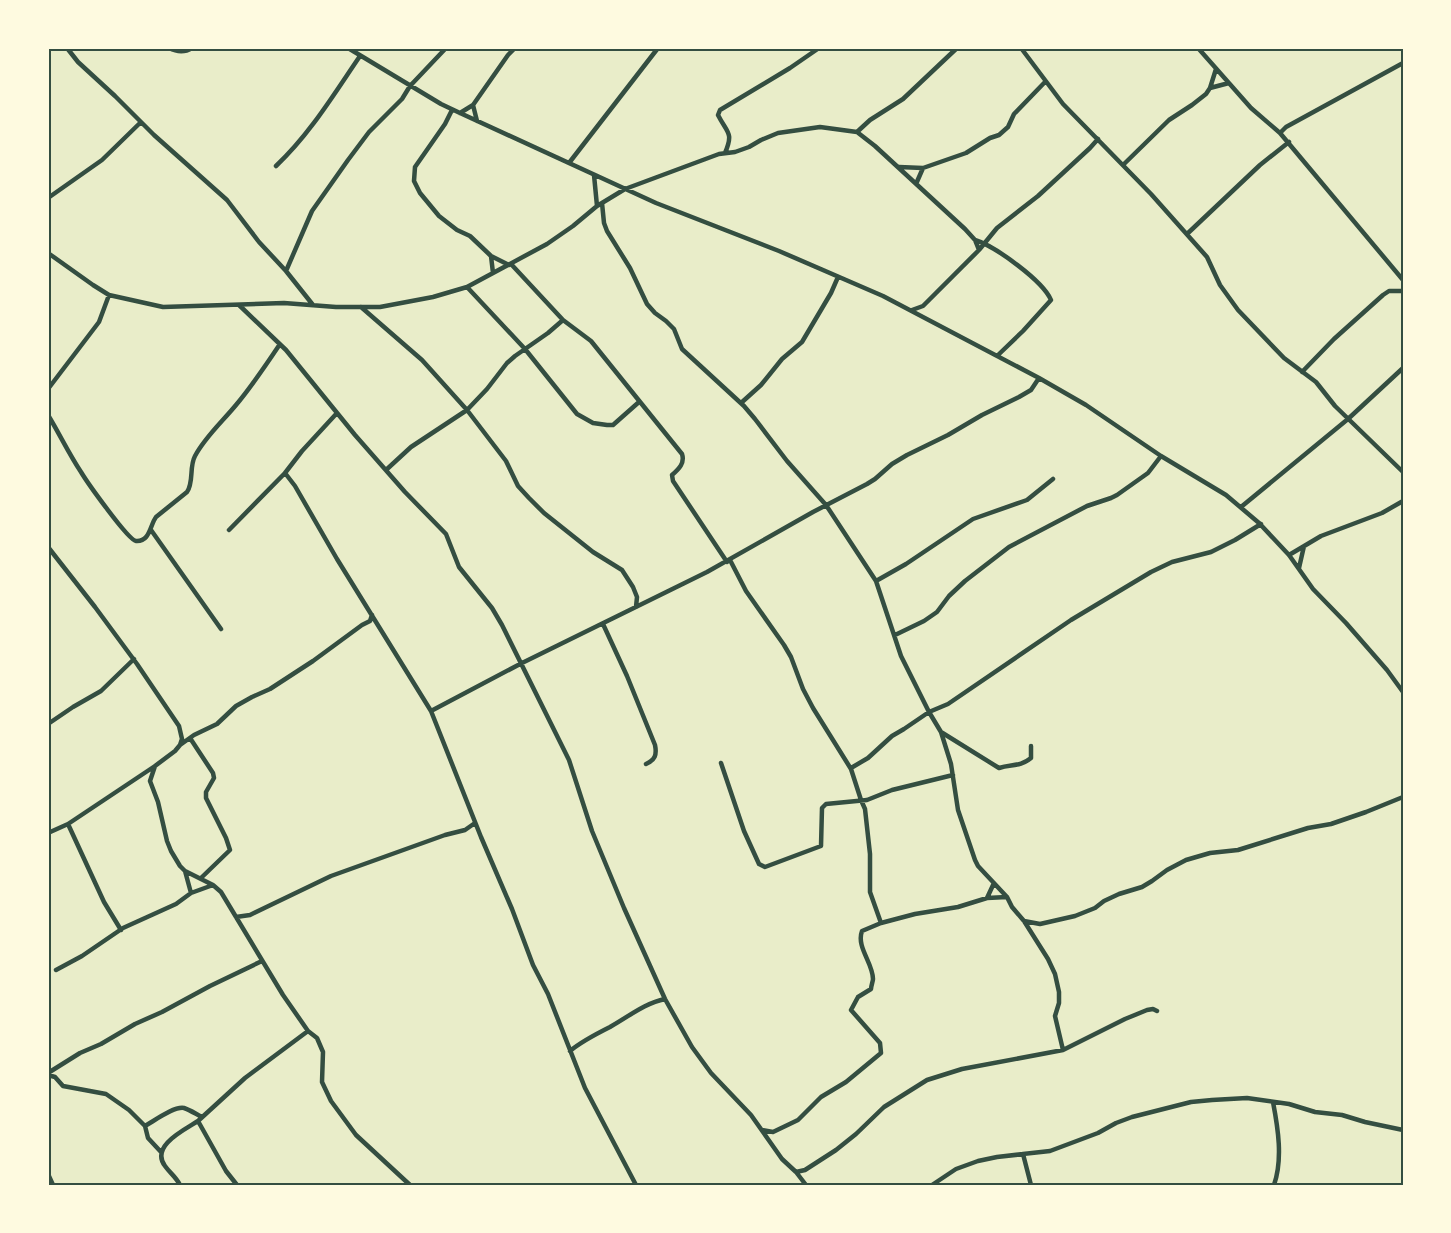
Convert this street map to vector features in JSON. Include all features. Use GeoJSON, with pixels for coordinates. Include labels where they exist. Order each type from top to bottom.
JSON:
{"type":"FeatureCollection","features":[{"type":"Feature","properties":{"kind":"street"},"geometry":{"type":"LineString","coordinates":[[68,48],[78,62],[227,200],[259,242],[313,305]]}},
{"type":"Feature","properties":{"kind":"street"},"geometry":{"type":"LineString","coordinates":[[169,48],[185,51],[192,48]]}},
{"type":"Feature","properties":{"kind":"street"},"geometry":{"type":"LineString","coordinates":[[286,271],[312,211],[369,132],[402,99],[410,86],[446,48]]}},
{"type":"Feature","properties":{"kind":"street"},"geometry":{"type":"LineString","coordinates":[[459,113],[473,105],[515,48]]}},
{"type":"Feature","properties":{"kind":"street"},"geometry":{"type":"LineString","coordinates":[[568,163],[658,48]]}},
{"type":"Feature","properties":{"kind":"street"},"geometry":{"type":"LineString","coordinates":[[725,153],[730,140],[718,115],[720,110],[819,48]]}},
{"type":"Feature","properties":{"kind":"street"},"geometry":{"type":"LineString","coordinates":[[857,132],[870,120],[903,99],[957,48]]}},
{"type":"Feature","properties":{"kind":"street"},"geometry":{"type":"LineString","coordinates":[[1021,48],[1063,104],[1123,165],[1207,257],[1220,285],[1238,310],[1284,358],[1310,376],[1335,406],[1403,472]]}},
{"type":"Feature","properties":{"kind":"street"},"geometry":{"type":"LineString","coordinates":[[1198,48],[1251,108],[1289,142],[1403,280]]}},
{"type":"Feature","properties":{"kind":"street"},"geometry":{"type":"LineString","coordinates":[[351,49],[452,110],[625,189],[779,251],[912,310],[1086,405],[1161,456],[1226,495],[1261,524],[1289,555],[1313,589],[1387,670],[1403,693]]}},
{"type":"Feature","properties":{"kind":"street"},"geometry":{"type":"LineString","coordinates":[[276,166],[292,151],[360,56]]}},
{"type":"Feature","properties":{"kind":"street"},"geometry":{"type":"LineString","coordinates":[[1280,133],[1286,127],[1403,63]]}},
{"type":"Feature","properties":{"kind":"street"},"geometry":{"type":"LineString","coordinates":[[1123,165],[1169,120],[1202,99],[1210,88],[1216,69]]}},
{"type":"Feature","properties":{"kind":"street"},"geometry":{"type":"LineString","coordinates":[[899,167],[923,168],[966,153],[1004,132],[1014,114],[1045,82]]}},
{"type":"Feature","properties":{"kind":"street"},"geometry":{"type":"LineString","coordinates":[[1210,88],[1229,83]]}},
{"type":"Feature","properties":{"kind":"street"},"geometry":{"type":"LineString","coordinates":[[473,105],[477,121]]}},
{"type":"Feature","properties":{"kind":"street"},"geometry":{"type":"LineString","coordinates":[[452,110],[415,167],[414,181],[420,193],[439,216],[457,230],[470,236],[491,256],[510,265],[563,320],[591,341],[682,454],[682,463],[672,475],[673,482],[729,561],[746,591],[784,645],[791,657],[802,688],[851,768],[865,809],[870,854],[870,892],[881,923]]}},
{"type":"Feature","properties":{"kind":"street"},"geometry":{"type":"LineString","coordinates":[[48,198],[102,160],[141,122]]}},
{"type":"Feature","properties":{"kind":"street"},"geometry":{"type":"LineString","coordinates":[[48,253],[109,295],[163,307],[285,303],[381,307],[433,297],[467,287],[547,244],[599,205],[625,189],[719,154],[749,147],[778,133],[820,128],[857,132],[932,198],[975,240],[979,250]]}},
{"type":"Feature","properties":{"kind":"street"},"geometry":{"type":"LineString","coordinates":[[912,310],[923,306],[979,250],[997,228],[1038,196],[1098,139]]}},
{"type":"Feature","properties":{"kind":"street"},"geometry":{"type":"LineString","coordinates":[[1187,234],[1260,165],[1289,142]]}},
{"type":"Feature","properties":{"kind":"street"},"geometry":{"type":"LineString","coordinates":[[916,184],[923,168]]}},
{"type":"Feature","properties":{"kind":"street"},"geometry":{"type":"LineString","coordinates":[[594,175],[599,205],[607,231],[630,268],[647,304],[655,314],[674,329],[682,349],[755,419],[787,461],[826,505],[876,581],[901,656],[947,747],[958,810],[975,860],[1024,921],[1048,959],[1054,974],[1060,999],[1055,1016],[1063,1050]]}},
{"type":"Feature","properties":{"kind":"street"},"geometry":{"type":"LineString","coordinates":[[975,240],[984,242],[1003,254],[1049,293],[1051,300],[1023,332],[997,356]]}},
{"type":"Feature","properties":{"kind":"street"},"geometry":{"type":"LineString","coordinates":[[491,256],[493,273]]}},
{"type":"Feature","properties":{"kind":"street"},"geometry":{"type":"LineString","coordinates":[[741,404],[761,385],[782,359],[802,342],[838,277]]}},
{"type":"Feature","properties":{"kind":"street"},"geometry":{"type":"LineString","coordinates":[[467,287],[525,350],[577,414],[593,423],[613,425],[639,402]]}},
{"type":"Feature","properties":{"kind":"street"},"geometry":{"type":"LineString","coordinates":[[1302,372],[1376,301],[1389,291],[1402,291]]}},
{"type":"Feature","properties":{"kind":"street"},"geometry":{"type":"LineString","coordinates":[[48,389],[99,322],[109,295]]}},
{"type":"Feature","properties":{"kind":"street"},"geometry":{"type":"LineString","coordinates":[[239,305],[303,369],[386,470],[446,534],[459,567],[502,624],[569,760],[592,831],[664,999],[699,1058],[751,1114],[782,1159],[804,1183]]}},
{"type":"Feature","properties":{"kind":"street"},"geometry":{"type":"LineString","coordinates":[[923,306],[925,318]]}},
{"type":"Feature","properties":{"kind":"street"},"geometry":{"type":"LineString","coordinates":[[361,307],[422,360],[467,410],[506,461],[518,486],[528,498],[593,552],[622,570],[637,597],[636,607]]}},
{"type":"Feature","properties":{"kind":"street"},"geometry":{"type":"LineString","coordinates":[[386,470],[411,447],[467,410],[514,356],[563,320]]}},
{"type":"Feature","properties":{"kind":"street"},"geometry":{"type":"LineString","coordinates":[[48,415],[81,472],[131,538],[135,541],[142,540],[151,530],[156,517],[190,489],[194,457],[209,435],[256,380],[280,344]]}},
{"type":"Feature","properties":{"kind":"street"},"geometry":{"type":"LineString","coordinates":[[1241,507],[1348,419],[1403,368]]}},
{"type":"Feature","properties":{"kind":"street"},"geometry":{"type":"LineString","coordinates":[[431,711],[522,663],[729,561],[783,528],[875,479],[892,464],[918,448],[948,435],[1025,394],[1031,390],[1039,378]]}},
{"type":"Feature","properties":{"kind":"street"},"geometry":{"type":"LineString","coordinates":[[229,530],[285,473],[337,413]]}},
{"type":"Feature","properties":{"kind":"street"},"geometry":{"type":"LineString","coordinates":[[895,635],[937,612],[949,596],[965,581],[1009,547],[1087,506],[1117,495],[1148,473],[1161,456]]}},
{"type":"Feature","properties":{"kind":"street"},"geometry":{"type":"LineString","coordinates":[[1397,466],[1403,463]]}},
{"type":"Feature","properties":{"kind":"street"},"geometry":{"type":"LineString","coordinates":[[285,473],[431,711],[585,1088],[636,1185]]}},
{"type":"Feature","properties":{"kind":"street"},"geometry":{"type":"LineString","coordinates":[[876,581],[974,519],[1027,500],[1053,479]]}},
{"type":"Feature","properties":{"kind":"street"},"geometry":{"type":"LineString","coordinates":[[1289,555],[1321,536],[1382,513],[1403,501]]}},
{"type":"Feature","properties":{"kind":"street"},"geometry":{"type":"LineString","coordinates":[[851,768],[868,758],[892,736],[929,712],[948,704],[1071,620],[1151,572],[1172,562],[1211,552],[1261,524]]}},
{"type":"Feature","properties":{"kind":"street"},"geometry":{"type":"LineString","coordinates":[[151,530],[221,629]]}},
{"type":"Feature","properties":{"kind":"street"},"geometry":{"type":"LineString","coordinates":[[1299,568],[1304,546]]}},
{"type":"Feature","properties":{"kind":"street"},"geometry":{"type":"LineString","coordinates":[[48,547],[134,659],[179,726],[182,739],[180,745]]}},
{"type":"Feature","properties":{"kind":"street"},"geometry":{"type":"LineString","coordinates":[[637,597],[647,602]]}},
{"type":"Feature","properties":{"kind":"street"},"geometry":{"type":"LineString","coordinates":[[48,833],[68,824],[140,776],[180,745],[217,724],[236,706],[313,661],[370,621],[372,615]]}},
{"type":"Feature","properties":{"kind":"street"},"geometry":{"type":"LineString","coordinates":[[370,621],[378,625]]}},
{"type":"Feature","properties":{"kind":"street"},"geometry":{"type":"LineString","coordinates":[[603,624],[657,751],[655,758],[646,764]]}},
{"type":"Feature","properties":{"kind":"street"},"geometry":{"type":"LineString","coordinates":[[48,724],[101,692],[134,659]]}},
{"type":"Feature","properties":{"kind":"street"},"geometry":{"type":"LineString","coordinates":[[181,732],[192,737],[213,773],[214,778],[206,792],[206,798],[230,850],[201,878]]}},
{"type":"Feature","properties":{"kind":"street"},"geometry":{"type":"LineString","coordinates":[[941,732],[999,768],[1023,764],[1029,760],[1031,746]]}},
{"type":"Feature","properties":{"kind":"street"},"geometry":{"type":"LineString","coordinates":[[721,763],[744,831],[762,867],[821,846],[822,808],[826,804],[872,798],[892,790],[953,775]]}},
{"type":"Feature","properties":{"kind":"street"},"geometry":{"type":"LineString","coordinates":[[154,766],[150,781],[161,813],[167,841],[180,866],[221,892],[283,995],[308,1031],[317,1038],[323,1052],[322,1082],[331,1101],[356,1135],[410,1185]]}},
{"type":"Feature","properties":{"kind":"street"},"geometry":{"type":"LineString","coordinates":[[140,776],[150,781]]}},
{"type":"Feature","properties":{"kind":"street"},"geometry":{"type":"LineString","coordinates":[[1024,921],[1040,924],[1075,916],[1152,881],[1186,860],[1210,853],[1238,850],[1308,828],[1331,824],[1366,813],[1403,797]]}},
{"type":"Feature","properties":{"kind":"street"},"geometry":{"type":"LineString","coordinates":[[865,809],[872,798]]}},
{"type":"Feature","properties":{"kind":"street"},"geometry":{"type":"LineString","coordinates":[[236,917],[250,915],[331,876],[465,830],[475,823]]}},
{"type":"Feature","properties":{"kind":"street"},"geometry":{"type":"LineString","coordinates":[[68,824],[104,902],[121,930]]}},
{"type":"Feature","properties":{"kind":"street"},"geometry":{"type":"LineString","coordinates":[[185,871],[191,893]]}},
{"type":"Feature","properties":{"kind":"street"},"geometry":{"type":"LineString","coordinates":[[987,898],[994,883]]}},
{"type":"Feature","properties":{"kind":"street"},"geometry":{"type":"LineString","coordinates":[[56,970],[121,930],[176,904],[191,893],[213,885]]}},
{"type":"Feature","properties":{"kind":"street"},"geometry":{"type":"LineString","coordinates":[[768,1140],[773,1132],[798,1120],[821,1097],[846,1082],[881,1053],[880,1044],[851,1010],[858,997],[871,989],[873,979],[860,940],[861,933],[881,923],[915,914],[958,907],[987,898],[1007,897]]}},
{"type":"Feature","properties":{"kind":"street"},"geometry":{"type":"LineString","coordinates":[[243,929],[250,915]]}},
{"type":"Feature","properties":{"kind":"street"},"geometry":{"type":"LineString","coordinates":[[48,1074],[135,1024],[262,961]]}},
{"type":"Feature","properties":{"kind":"street"},"geometry":{"type":"LineString","coordinates":[[652,1002],[660,989]]}},
{"type":"Feature","properties":{"kind":"street"},"geometry":{"type":"LineString","coordinates":[[570,1051],[585,1039],[652,1002],[664,999]]}},
{"type":"Feature","properties":{"kind":"street"},"geometry":{"type":"LineString","coordinates":[[796,1172],[805,1170],[836,1150],[884,1107],[927,1080],[962,1069],[1063,1050],[1147,1010],[1157,1011]]}},
{"type":"Feature","properties":{"kind":"street"},"geometry":{"type":"LineString","coordinates":[[180,1185],[162,1160],[161,1152],[164,1146],[200,1119],[245,1078],[308,1031]]}},
{"type":"Feature","properties":{"kind":"street"},"geometry":{"type":"LineString","coordinates":[[48,1074],[55,1077],[63,1086],[106,1094],[129,1110],[145,1126],[147,1136],[161,1152]]}},
{"type":"Feature","properties":{"kind":"street"},"geometry":{"type":"LineString","coordinates":[[932,1185],[964,1166],[989,1158],[1050,1151],[1132,1117],[1191,1102],[1236,1098],[1289,1104],[1315,1112],[1348,1116],[1403,1130]]}},
{"type":"Feature","properties":{"kind":"street"},"geometry":{"type":"LineString","coordinates":[[1273,1102],[1278,1123],[1279,1144],[1278,1172],[1274,1185]]}},
{"type":"Feature","properties":{"kind":"street"},"geometry":{"type":"LineString","coordinates":[[145,1126],[174,1109],[183,1108],[200,1119],[226,1171],[237,1185]]}},
{"type":"Feature","properties":{"kind":"street"},"geometry":{"type":"LineString","coordinates":[[762,1130],[773,1132]]}},
{"type":"Feature","properties":{"kind":"street"},"geometry":{"type":"LineString","coordinates":[[153,1143],[164,1146]]}},
{"type":"Feature","properties":{"kind":"street"},"geometry":{"type":"LineString","coordinates":[[1023,1154],[1031,1185]]}},
{"type":"Feature","properties":{"kind":"street"},"geometry":{"type":"LineString","coordinates":[[804,1183],[805,1170]]}},
{"type":"Feature","properties":{"kind":"street"},"geometry":{"type":"LineString","coordinates":[[48,1174],[53,1185]]}}]}
